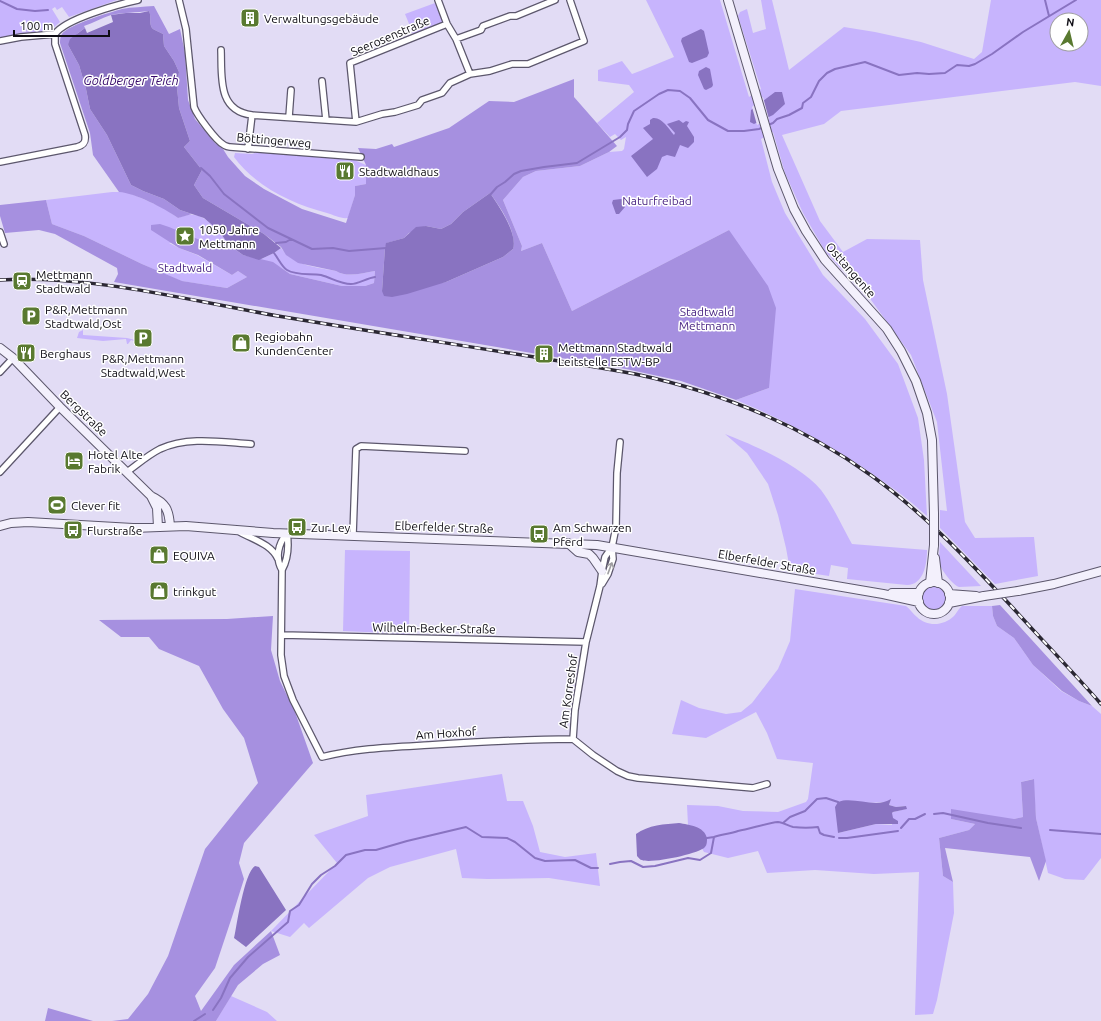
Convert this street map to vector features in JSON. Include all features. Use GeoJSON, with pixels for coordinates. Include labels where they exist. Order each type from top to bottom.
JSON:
{"type":"FeatureCollection","features":[{"type":"Feature","properties":{"kind":"main road","name":"Osttangente"},"geometry":{"type":"LineString","coordinates":[[728,0],[773,153],[787,193],[810,239],[833,270],[887,329],[913,373],[922,397],[931,435],[933,459],[934,583]]}},
{"type":"Feature","properties":{"kind":"main road","name":"Bergstraße"},"geometry":{"type":"LineString","coordinates":[[0,348],[13,358],[60,407],[151,496],[162,502],[168,511],[170,526]]}},
{"type":"Feature","properties":{"kind":"main road","name":"Bergstraße"},"geometry":{"type":"LineString","coordinates":[[151,496],[157,508],[158,527]]}},
{"type":"Feature","properties":{"kind":"main road","name":"Elberfelder Straße"},"geometry":{"type":"LineString","coordinates":[[0,526],[11,523],[28,522],[133,528],[194,526],[287,533],[568,543],[612,547],[883,594],[919,602]]}},
{"type":"Feature","properties":{"kind":"main road"},"geometry":{"type":"LineString","coordinates":[[568,543],[578,552],[589,554],[594,558],[602,571]]}},
{"type":"Feature","properties":{"kind":"main road"},"geometry":{"type":"LineString","coordinates":[[949,603],[1054,584],[1101,571]]}},
{"type":"Feature","properties":{"kind":"main road"},"geometry":{"type":"LineString","coordinates":[[934,583],[944,586],[949,594],[949,603],[942,612],[932,614],[925,611],[919,602],[919,593],[924,586],[934,583]]}},
{"type":"Feature","properties":{"kind":"main road","name":"Elberfelder Straße"},"geometry":{"type":"LineString","coordinates":[[883,594],[919,593]]}},
{"type":"Feature","properties":{"kind":"main road"},"geometry":{"type":"LineString","coordinates":[[949,594],[983,596]]}},
{"type":"Feature","properties":{"kind":"street"},"geometry":{"type":"LineString","coordinates":[[0,41],[21,37],[55,34],[67,25],[111,6],[138,0]]}},
{"type":"Feature","properties":{"kind":"street","name":"Böttingerweg"},"geometry":{"type":"LineString","coordinates":[[179,0],[186,29],[193,97],[196,111],[219,141],[224,145],[248,149],[361,157]]}},
{"type":"Feature","properties":{"kind":"street"},"geometry":{"type":"LineString","coordinates":[[438,0],[447,24],[456,39],[470,74]]}},
{"type":"Feature","properties":{"kind":"street"},"geometry":{"type":"LineString","coordinates":[[456,39],[481,30],[483,26],[510,16],[516,16],[555,0]]}},
{"type":"Feature","properties":{"kind":"street"},"geometry":{"type":"LineString","coordinates":[[221,50],[223,87],[226,99],[237,110],[245,114],[252,115],[356,122],[418,105],[422,100],[442,93],[450,83],[470,74],[490,72],[512,64],[528,64],[584,40],[570,0]]}},
{"type":"Feature","properties":{"kind":"street","name":"Seerosenstraße"},"geometry":{"type":"LineString","coordinates":[[356,122],[350,63],[447,24]]}},
{"type":"Feature","properties":{"kind":"street"},"geometry":{"type":"LineString","coordinates":[[0,162],[77,147],[83,145],[85,142],[85,134],[54,42],[55,34]]}},
{"type":"Feature","properties":{"kind":"street"},"geometry":{"type":"LineString","coordinates":[[322,81],[326,120]]}},
{"type":"Feature","properties":{"kind":"street"},"geometry":{"type":"LineString","coordinates":[[289,117],[291,90]]}},
{"type":"Feature","properties":{"kind":"street"},"geometry":{"type":"LineString","coordinates":[[248,149],[252,115]]}},
{"type":"Feature","properties":{"kind":"street"},"geometry":{"type":"LineString","coordinates":[[0,232],[4,244]]}},
{"type":"Feature","properties":{"kind":"street"},"geometry":{"type":"LineString","coordinates":[[0,372],[13,358]]}},
{"type":"Feature","properties":{"kind":"street"},"geometry":{"type":"LineString","coordinates":[[0,472],[60,407]]}},
{"type":"Feature","properties":{"kind":"street"},"geometry":{"type":"LineString","coordinates":[[127,472],[150,455],[173,444],[198,441],[251,444]]}},
{"type":"Feature","properties":{"kind":"street"},"geometry":{"type":"LineString","coordinates":[[612,547],[616,527],[617,473],[620,442]]}},
{"type":"Feature","properties":{"kind":"street"},"geometry":{"type":"LineString","coordinates":[[353,536],[356,449],[361,446],[465,451]]}},
{"type":"Feature","properties":{"kind":"street"},"geometry":{"type":"LineString","coordinates":[[238,530],[264,543],[275,553],[278,559],[282,570],[282,635]]}},
{"type":"Feature","properties":{"kind":"street"},"geometry":{"type":"LineString","coordinates":[[278,559],[280,544],[287,533]]}},
{"type":"Feature","properties":{"kind":"street"},"geometry":{"type":"LineString","coordinates":[[282,570],[286,563],[289,545],[287,533]]}},
{"type":"Feature","properties":{"kind":"street","name":"Am Korreshof"},"geometry":{"type":"LineString","coordinates":[[612,547],[605,557],[600,586],[586,642],[574,710],[573,739],[593,755],[617,771],[628,776],[653,780],[753,788],[767,784]]}},
{"type":"Feature","properties":{"kind":"street","name":"Am Korreshof"},"geometry":{"type":"LineString","coordinates":[[600,586],[608,574],[613,560],[612,547]]}},
{"type":"Feature","properties":{"kind":"street","name":"Wilhelm-Becker-Straße"},"geometry":{"type":"LineString","coordinates":[[282,635],[586,642]]}},
{"type":"Feature","properties":{"kind":"street","name":"Am Hoxhof"},"geometry":{"type":"LineString","coordinates":[[282,635],[281,655],[284,676],[293,700],[322,757],[341,752],[382,748],[525,739],[573,739]]}},
{"type":"Feature","properties":{"kind":"green space"},"geometry":{"type":"Polygon","coordinates":[[[0,0],[117,0],[69,17],[62,7],[57,10],[55,7],[52,9],[60,22],[47,33],[0,39],[0,0]]]}},
{"type":"Feature","properties":{"kind":"green space","name":"Naturfreibad"},"geometry":{"type":"Polygon","coordinates":[[[646,0],[720,0],[749,97],[761,89],[738,16],[740,12],[747,9],[753,33],[766,29],[761,0],[772,0],[789,70],[844,27],[921,42],[974,59],[982,52],[991,0],[1101,0],[1101,86],[1075,82],[841,111],[824,124],[782,135],[820,221],[843,252],[867,239],[920,240],[923,280],[947,394],[965,522],[975,538],[1034,537],[1038,576],[995,584],[940,528],[940,510],[947,511],[937,422],[911,355],[847,267],[842,270],[825,251],[803,213],[785,173],[773,132],[761,139],[772,182],[785,213],[823,275],[865,319],[898,364],[918,418],[924,460],[927,516],[893,488],[852,460],[795,427],[736,400],[769,388],[729,230],[572,311],[542,243],[521,251],[522,246],[503,200],[523,177],[536,171],[580,166],[609,152],[622,151],[624,149],[626,137],[621,140],[615,134],[610,137],[597,123],[634,92],[629,85],[598,81],[598,70],[622,61],[632,74],[674,57],[646,0]]]}},
{"type":"Feature","properties":{"kind":"green space"},"geometry":{"type":"Polygon","coordinates":[[[435,3],[444,24],[414,36],[405,14],[435,3]]]}},
{"type":"Feature","properties":{"kind":"green space","name":"Stadtwald Mettmann"},"geometry":{"type":"Polygon","coordinates":[[[154,6],[169,34],[180,29],[185,53],[188,100],[195,119],[215,143],[223,149],[245,176],[264,189],[302,209],[346,223],[355,195],[355,186],[366,184],[366,165],[358,148],[376,149],[392,144],[394,147],[449,128],[489,101],[514,102],[574,79],[574,97],[617,146],[609,152],[580,166],[536,171],[523,177],[503,200],[522,246],[521,251],[542,243],[572,311],[729,230],[768,286],[776,308],[769,388],[736,400],[681,381],[626,369],[114,282],[118,274],[117,268],[55,234],[39,230],[5,233],[0,216],[0,205],[46,200],[52,224],[84,236],[142,264],[182,281],[227,288],[247,277],[238,271],[232,275],[198,255],[179,248],[151,230],[151,225],[160,224],[169,227],[219,248],[229,245],[243,255],[273,262],[290,274],[342,286],[365,286],[374,283],[375,271],[345,274],[298,263],[286,255],[281,247],[264,234],[203,198],[194,185],[202,170],[184,147],[190,141],[179,108],[177,87],[179,72],[164,46],[163,34],[153,29],[150,23],[149,11],[111,15],[84,26],[85,28],[78,33],[68,45],[79,65],[90,109],[107,135],[131,185],[164,199],[180,210],[192,214],[178,218],[149,202],[133,195],[119,192],[93,155],[90,133],[60,43],[60,38],[66,30],[90,19],[122,9],[154,6]],[[490,193],[463,212],[451,224],[441,229],[426,226],[409,233],[404,238],[387,243],[385,248],[382,291],[446,282],[503,257],[513,249],[514,242],[510,227],[503,212],[490,193]]]}},
{"type":"Feature","properties":{"kind":"green space"},"geometry":{"type":"Polygon","coordinates":[[[259,152],[354,160],[366,165],[366,184],[355,186],[355,195],[348,218],[338,217],[301,205],[276,193],[253,177],[234,157],[235,153],[252,154],[259,152]]]}},
{"type":"Feature","properties":{"kind":"green space","name":"Stadtwald"},"geometry":{"type":"Polygon","coordinates":[[[112,192],[127,192],[164,208],[178,218],[186,215],[192,215],[205,219],[214,226],[229,245],[219,248],[212,245],[169,243],[197,255],[232,275],[238,271],[247,277],[227,288],[181,281],[84,236],[52,224],[46,200],[112,192]]]}},
{"type":"Feature","properties":{"kind":"green space"},"geometry":{"type":"Polygon","coordinates":[[[281,248],[292,259],[313,267],[350,275],[375,271],[374,283],[365,286],[342,286],[290,274],[280,267],[259,260],[281,248]]]}},
{"type":"Feature","properties":{"kind":"green space"},"geometry":{"type":"Polygon","coordinates":[[[83,330],[83,335],[127,338],[147,343],[142,344],[141,342],[131,340],[127,344],[126,339],[103,341],[77,338],[79,332],[83,330]]]}},
{"type":"Feature","properties":{"kind":"green space"},"geometry":{"type":"Polygon","coordinates":[[[725,434],[776,457],[812,481],[821,490],[829,502],[852,544],[927,550],[925,567],[921,577],[913,584],[907,585],[847,579],[848,568],[831,565],[829,576],[790,570],[778,515],[768,484],[747,453],[725,434]]]}},
{"type":"Feature","properties":{"kind":"green space"},"geometry":{"type":"Polygon","coordinates":[[[940,542],[981,586],[959,587],[951,581],[940,565],[940,542]]]}},
{"type":"Feature","properties":{"kind":"green space"},"geometry":{"type":"Polygon","coordinates":[[[345,550],[410,551],[409,634],[343,631],[345,550]]]}},
{"type":"Feature","properties":{"kind":"green space"},"geometry":{"type":"Polygon","coordinates":[[[934,586],[943,589],[946,598],[943,607],[934,610],[925,607],[922,598],[925,589],[934,586]]]}},
{"type":"Feature","properties":{"kind":"green space"},"geometry":{"type":"Polygon","coordinates":[[[795,589],[906,606],[921,620],[930,624],[945,622],[954,616],[962,606],[992,606],[993,616],[997,626],[1014,638],[1033,665],[1061,691],[1092,706],[1101,714],[1101,858],[1084,880],[1065,879],[1048,873],[1036,818],[1033,779],[1021,782],[1023,817],[1014,819],[951,819],[975,824],[969,830],[939,838],[943,876],[953,882],[954,913],[933,1014],[915,1015],[919,872],[874,874],[815,870],[767,873],[758,851],[728,858],[704,852],[688,825],[687,805],[718,806],[743,811],[778,812],[806,802],[808,799],[813,763],[777,759],[767,733],[756,712],[706,738],[672,734],[681,700],[699,708],[726,714],[741,712],[752,703],[778,669],[790,641],[795,589]],[[850,801],[838,833],[876,824],[892,825],[892,813],[906,809],[906,806],[896,807],[889,805],[890,802],[865,803],[850,801]]]}},
{"type":"Feature","properties":{"kind":"green space"},"geometry":{"type":"Polygon","coordinates":[[[1000,605],[1092,706],[1079,701],[1062,691],[1033,665],[1014,638],[997,626],[993,616],[992,606],[1000,605]]]}},
{"type":"Feature","properties":{"kind":"green space"},"geometry":{"type":"Polygon","coordinates":[[[273,616],[271,650],[280,681],[295,712],[313,763],[244,843],[239,863],[244,879],[232,917],[215,968],[195,996],[201,1011],[234,965],[271,931],[280,955],[263,964],[238,985],[216,1021],[112,1021],[128,1019],[148,994],[168,956],[205,849],[258,783],[244,738],[223,709],[199,666],[159,649],[149,637],[121,637],[99,620],[227,619],[273,616]]]}},
{"type":"Feature","properties":{"kind":"green space"},"geometry":{"type":"Polygon","coordinates":[[[502,774],[507,801],[523,801],[533,826],[540,852],[565,857],[596,853],[600,886],[549,878],[462,878],[456,849],[390,867],[368,878],[309,928],[304,923],[290,937],[271,931],[337,863],[314,835],[368,816],[366,795],[502,774]]]}},
{"type":"Feature","properties":{"kind":"green space"},"geometry":{"type":"Polygon","coordinates":[[[1034,779],[1036,818],[1046,861],[1039,881],[1030,857],[945,848],[953,882],[943,876],[939,838],[969,830],[975,824],[951,819],[951,809],[1014,819],[1023,817],[1021,782],[1034,779]]]}},
{"type":"Feature","properties":{"kind":"green space"},"geometry":{"type":"Polygon","coordinates":[[[231,996],[267,1012],[277,1021],[216,1021],[231,996]]]}},
{"type":"Feature","properties":{"kind":"green space"},"geometry":{"type":"Polygon","coordinates":[[[48,1008],[93,1021],[45,1021],[48,1008]]]}},
{"type":"Feature","properties":{"kind":"water","name":"Goldberger Teich"},"geometry":{"type":"Polygon","coordinates":[[[149,11],[150,23],[153,29],[163,34],[164,46],[179,72],[177,87],[179,108],[190,141],[184,147],[202,170],[194,185],[203,198],[264,234],[281,248],[274,253],[259,260],[243,255],[229,245],[218,230],[204,218],[180,210],[164,199],[131,185],[107,135],[90,109],[79,65],[68,45],[70,39],[85,28],[87,33],[113,22],[111,15],[149,11]]]}},
{"type":"Feature","properties":{"kind":"water"},"geometry":{"type":"Polygon","coordinates":[[[701,29],[704,31],[709,53],[707,57],[692,63],[689,62],[681,41],[682,38],[701,29]]]}},
{"type":"Feature","properties":{"kind":"water"},"geometry":{"type":"Polygon","coordinates":[[[706,67],[710,69],[713,85],[706,90],[704,89],[698,75],[699,71],[706,67]]]}},
{"type":"Feature","properties":{"kind":"water"},"geometry":{"type":"Polygon","coordinates":[[[775,92],[782,92],[785,104],[773,115],[754,124],[750,122],[751,110],[775,92]]]}},
{"type":"Feature","properties":{"kind":"water"},"geometry":{"type":"Polygon","coordinates":[[[653,118],[662,121],[674,135],[675,133],[667,124],[679,120],[683,123],[686,121],[689,122],[687,126],[694,137],[694,142],[688,148],[680,145],[675,157],[667,155],[662,157],[657,169],[647,177],[631,156],[653,139],[643,128],[650,124],[650,120],[653,118]]]}},
{"type":"Feature","properties":{"kind":"water"},"geometry":{"type":"Polygon","coordinates":[[[490,193],[507,220],[513,236],[513,249],[503,257],[446,282],[407,294],[392,297],[384,296],[382,291],[386,243],[404,238],[416,227],[426,226],[441,229],[451,224],[463,212],[490,193]]]}},
{"type":"Feature","properties":{"kind":"water"},"geometry":{"type":"Polygon","coordinates":[[[613,200],[624,200],[625,207],[619,214],[616,214],[612,203],[613,200]]]}},
{"type":"Feature","properties":{"kind":"water"},"geometry":{"type":"Polygon","coordinates":[[[891,799],[889,805],[896,807],[906,806],[907,809],[892,813],[893,818],[898,821],[898,824],[876,824],[838,833],[835,807],[838,802],[851,800],[879,803],[891,799]]]}},
{"type":"Feature","properties":{"kind":"water"},"geometry":{"type":"Polygon","coordinates":[[[679,823],[691,825],[703,831],[707,838],[707,844],[705,847],[694,853],[654,861],[641,860],[637,856],[636,834],[651,827],[679,823]]]}},
{"type":"Feature","properties":{"kind":"water"},"geometry":{"type":"Polygon","coordinates":[[[255,866],[259,867],[286,910],[246,947],[234,938],[244,888],[251,871],[255,866]]]}},
{"type":"Feature","properties":{"kind":"pier"},"geometry":{"type":"Polygon","coordinates":[[[763,97],[769,119],[757,125],[752,107],[763,97]]]}},
{"type":"Feature","properties":{"kind":"waterway"},"geometry":{"type":"LineString","coordinates":[[1045,0],[1049,16]]}},
{"type":"Feature","properties":{"kind":"waterway"},"geometry":{"type":"LineString","coordinates":[[768,125],[777,119],[802,108],[803,103],[811,97],[819,81],[827,73],[835,69],[865,62],[899,75],[917,73],[945,73],[957,65],[969,66],[975,64],[1023,32],[1076,0]]}},
{"type":"Feature","properties":{"kind":"waterway"},"geometry":{"type":"LineString","coordinates":[[0,1],[17,9],[35,11],[48,10]]}},
{"type":"Feature","properties":{"kind":"waterway"},"geometry":{"type":"LineString","coordinates":[[490,195],[497,187],[514,174],[521,171],[577,163],[620,137],[627,130],[634,111],[659,94],[668,90],[680,91],[690,98],[708,120],[728,131],[744,131],[764,127]]}},
{"type":"Feature","properties":{"kind":"waterway"},"geometry":{"type":"LineString","coordinates":[[201,168],[210,176],[224,194],[268,228],[312,249],[333,248],[349,251],[386,248]]}},
{"type":"Feature","properties":{"kind":"waterway"},"geometry":{"type":"LineString","coordinates":[[276,243],[286,242],[291,239]]}},
{"type":"Feature","properties":{"kind":"waterway"},"geometry":{"type":"LineString","coordinates":[[274,253],[285,269],[295,273],[317,274],[347,284],[357,283],[375,277]]}},
{"type":"Feature","properties":{"kind":"waterway"},"geometry":{"type":"LineString","coordinates":[[783,823],[790,817],[805,811],[817,799],[826,798],[838,802]]}},
{"type":"Feature","properties":{"kind":"waterway"},"geometry":{"type":"LineString","coordinates":[[934,814],[943,813],[988,823],[1021,828]]}},
{"type":"Feature","properties":{"kind":"waterway"},"geometry":{"type":"LineString","coordinates":[[901,828],[909,819],[915,819],[925,814]]}},
{"type":"Feature","properties":{"kind":"waterway"},"geometry":{"type":"LineString","coordinates":[[610,864],[631,861],[643,867],[655,866],[688,858],[700,860],[711,853],[714,837],[778,822],[793,827],[818,827],[820,833],[834,837]]}},
{"type":"Feature","properties":{"kind":"waterway"},"geometry":{"type":"LineString","coordinates":[[213,1010],[221,998],[230,978],[248,957],[288,922],[290,911],[299,905],[312,884],[321,875],[335,866],[346,855],[365,850],[376,850],[466,827],[482,837],[507,838],[515,842],[535,858],[545,861],[575,860],[591,868],[598,868]]}},
{"type":"Feature","properties":{"kind":"waterway"},"geometry":{"type":"LineString","coordinates":[[1050,830],[1101,834]]}},
{"type":"Feature","properties":{"kind":"waterway"},"geometry":{"type":"LineString","coordinates":[[839,838],[898,831]]}},
{"type":"Feature","properties":{"kind":"waterway"},"geometry":{"type":"LineString","coordinates":[[707,838],[714,837]]}},
{"type":"Feature","properties":{"kind":"waterway"},"geometry":{"type":"LineString","coordinates":[[194,1021],[205,1014]]}},
{"type":"Feature","properties":{"kind":"railway"},"geometry":{"type":"LineString","coordinates":[[0,280],[35,279],[70,281],[140,290],[278,316],[635,374],[667,381],[729,401],[788,426],[817,441],[872,476],[910,506],[963,556],[1101,704]]}},
{"type":"Feature","properties":{"kind":"place","name":"Verwaltungsgebäude"},"geometry":{"type":"Point","coordinates":[250,18]}},
{"type":"Feature","properties":{"kind":"place","name":"Stadtwaldhaus"},"geometry":{"type":"Point","coordinates":[345,171]}},
{"type":"Feature","properties":{"kind":"place","name":"1050 Jahre Mettmann"},"geometry":{"type":"Point","coordinates":[185,236]}},
{"type":"Feature","properties":{"kind":"place","name":"Mettmann Stadtwald"},"geometry":{"type":"Point","coordinates":[22,281]}},
{"type":"Feature","properties":{"kind":"place","name":"P&R,Mettmann Stadtwald,Ost"},"geometry":{"type":"Point","coordinates":[31,316]}},
{"type":"Feature","properties":{"kind":"place","name":"P&R,Mettmann Stadtwald,West"},"geometry":{"type":"Point","coordinates":[143,338]}},
{"type":"Feature","properties":{"kind":"place","name":"Regiobahn KundenCenter"},"geometry":{"type":"Point","coordinates":[241,343]}},
{"type":"Feature","properties":{"kind":"place","name":"Berghaus"},"geometry":{"type":"Point","coordinates":[26,353]}},
{"type":"Feature","properties":{"kind":"place","name":"Mettmann Stadtwald Leitstelle ESTW-BP"},"geometry":{"type":"Point","coordinates":[544,354]}},
{"type":"Feature","properties":{"kind":"place","name":"Hotel Alte Fabrik"},"geometry":{"type":"Point","coordinates":[74,461]}},
{"type":"Feature","properties":{"kind":"place","name":"Clever fit"},"geometry":{"type":"Point","coordinates":[57,505]}},
{"type":"Feature","properties":{"kind":"place","name":"Zur Ley"},"geometry":{"type":"Point","coordinates":[297,527]}},
{"type":"Feature","properties":{"kind":"place","name":"Flurstraße"},"geometry":{"type":"Point","coordinates":[73,530]}},
{"type":"Feature","properties":{"kind":"place","name":"Am Schwarzen Pferd"},"geometry":{"type":"Point","coordinates":[539,534]}},
{"type":"Feature","properties":{"kind":"place","name":"EQUIVA"},"geometry":{"type":"Point","coordinates":[159,555]}},
{"type":"Feature","properties":{"kind":"place","name":"trinkgut"},"geometry":{"type":"Point","coordinates":[159,591]}}]}
